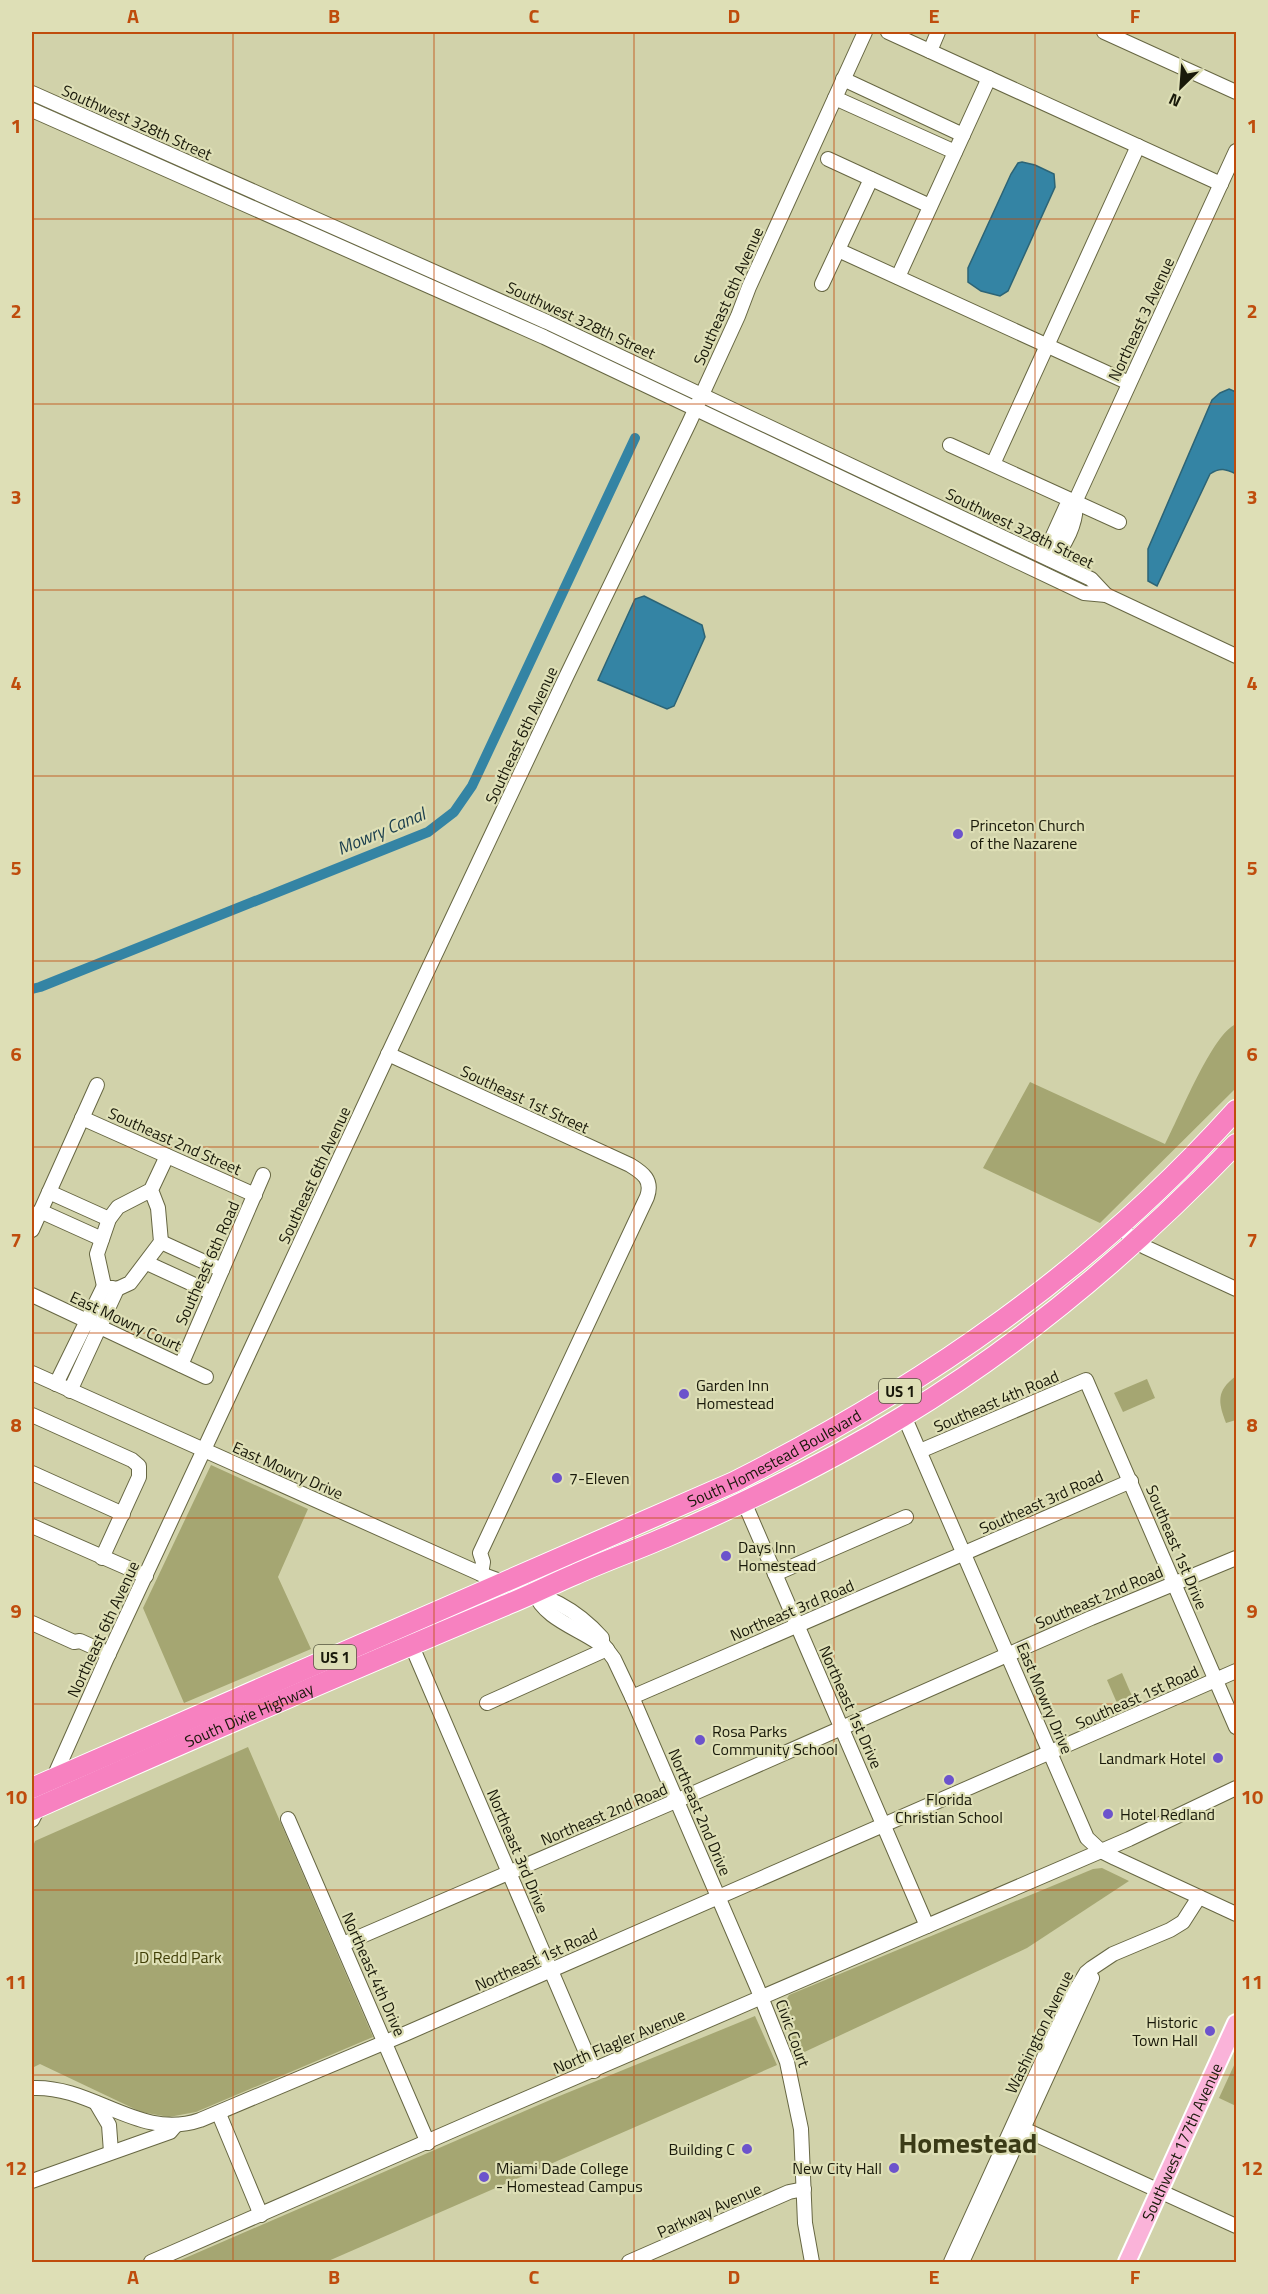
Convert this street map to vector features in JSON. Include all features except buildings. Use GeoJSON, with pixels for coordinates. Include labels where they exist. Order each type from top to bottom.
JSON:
{"type":"FeatureCollection","features":[{"type":"Feature","properties":{"kind":"highway","name":"South Homestead Boulevard"},"geometry":{"type":"LineString","coordinates":[[505,1583],[734,1482],[885,1400],[980,1337],[1039,1293],[1119,1226],[1179,1170],[1236,1110]]}},
{"type":"Feature","properties":{"kind":"highway","name":"South Homestead Boulevard"},"geometry":{"type":"LineString","coordinates":[[534,1592],[744,1502],[904,1416],[1024,1334],[1136,1242],[1236,1144]]}},
{"type":"Feature","properties":{"kind":"highway"},"geometry":{"type":"LineString","coordinates":[[904,1416],[905,1404],[910,1397],[969,1357],[980,1337]]}},
{"type":"Feature","properties":{"kind":"highway"},"geometry":{"type":"LineString","coordinates":[[801,1473],[812,1453],[879,1414],[885,1408],[885,1400]]}},
{"type":"Feature","properties":{"kind":"highway","name":"South Dixie Highway"},"geometry":{"type":"LineString","coordinates":[[32,1788],[505,1583]]}},
{"type":"Feature","properties":{"kind":"highway","name":"South Dixie Highway"},"geometry":{"type":"LineString","coordinates":[[33,1812],[411,1644],[534,1592]]}},
{"type":"Feature","properties":{"kind":"main road","name":"Southwest 177th Avenue"},"geometry":{"type":"LineString","coordinates":[[1127,2262],[1236,2023]]}},
{"type":"Feature","properties":{"kind":"street","name":"Southeast 6th Avenue"},"geometry":{"type":"LineString","coordinates":[[204,1451],[388,1054],[696,409],[865,32]]}},
{"type":"Feature","properties":{"kind":"street"},"geometry":{"type":"LineString","coordinates":[[888,32],[1221,184]]}},
{"type":"Feature","properties":{"kind":"street"},"geometry":{"type":"LineString","coordinates":[[930,51],[938,32]]}},
{"type":"Feature","properties":{"kind":"street"},"geometry":{"type":"LineString","coordinates":[[1104,32],[1236,92]]}},
{"type":"Feature","properties":{"kind":"street"},"geometry":{"type":"LineString","coordinates":[[898,277],[989,78]]}},
{"type":"Feature","properties":{"kind":"street"},"geometry":{"type":"LineString","coordinates":[[843,79],[963,135]]}},
{"type":"Feature","properties":{"kind":"street","name":"Southwest 328th Street"},"geometry":{"type":"LineString","coordinates":[[32,93],[547,322],[1091,579],[1106,595]]}},
{"type":"Feature","properties":{"kind":"street"},"geometry":{"type":"LineString","coordinates":[[835,98],[955,152]]}},
{"type":"Feature","properties":{"kind":"street","name":"Southwest 328th Street"},"geometry":{"type":"LineString","coordinates":[[32,110],[534,333],[1084,593],[1106,595],[1236,656]]}},
{"type":"Feature","properties":{"kind":"street"},"geometry":{"type":"LineString","coordinates":[[930,141],[938,123]]}},
{"type":"Feature","properties":{"kind":"street"},"geometry":{"type":"LineString","coordinates":[[993,464],[1138,147]]}},
{"type":"Feature","properties":{"kind":"street","name":"Northeast 3 Avenue"},"geometry":{"type":"LineString","coordinates":[[1050,559],[1047,549],[1067,521],[1066,507],[1075,502],[1236,151]]}},
{"type":"Feature","properties":{"kind":"street"},"geometry":{"type":"LineString","coordinates":[[828,159],[930,206]]}},
{"type":"Feature","properties":{"kind":"street"},"geometry":{"type":"LineString","coordinates":[[822,284],[871,179]]}},
{"type":"Feature","properties":{"kind":"street"},"geometry":{"type":"LineString","coordinates":[[838,250],[1130,384]]}},
{"type":"Feature","properties":{"kind":"street"},"geometry":{"type":"LineString","coordinates":[[950,445],[1119,522]]}},
{"type":"Feature","properties":{"kind":"street","name":"Southeast 1st Street"},"geometry":{"type":"LineString","coordinates":[[388,1054],[630,1165],[646,1176],[649,1186],[647,1197],[480,1553]]}},
{"type":"Feature","properties":{"kind":"street"},"geometry":{"type":"LineString","coordinates":[[32,1230],[97,1085]]}},
{"type":"Feature","properties":{"kind":"street","name":"Southeast 2nd Street"},"geometry":{"type":"LineString","coordinates":[[82,1118],[255,1195]]}},
{"type":"Feature","properties":{"kind":"street"},"geometry":{"type":"LineString","coordinates":[[70,1390],[93,1324],[110,1287],[97,1254],[109,1219],[118,1207],[151,1190],[167,1156]]}},
{"type":"Feature","properties":{"kind":"street","name":"Southeast 6th Road"},"geometry":{"type":"LineString","coordinates":[[181,1365],[263,1175]]}},
{"type":"Feature","properties":{"kind":"street"},"geometry":{"type":"LineString","coordinates":[[110,1287],[130,1283],[147,1263],[160,1242],[158,1208],[151,1190]]}},
{"type":"Feature","properties":{"kind":"street"},"geometry":{"type":"LineString","coordinates":[[49,1192],[109,1219]]}},
{"type":"Feature","properties":{"kind":"street"},"geometry":{"type":"LineString","coordinates":[[40,1211],[102,1239]]}},
{"type":"Feature","properties":{"kind":"street"},"geometry":{"type":"LineString","coordinates":[[1119,1226],[1136,1242],[1236,1289]]}},
{"type":"Feature","properties":{"kind":"street"},"geometry":{"type":"LineString","coordinates":[[160,1242],[222,1270]]}},
{"type":"Feature","properties":{"kind":"street"},"geometry":{"type":"LineString","coordinates":[[147,1263],[212,1293]]}},
{"type":"Feature","properties":{"kind":"street","name":"East Mowry Court"},"geometry":{"type":"LineString","coordinates":[[32,1295],[206,1377]]}},
{"type":"Feature","properties":{"kind":"street"},"geometry":{"type":"LineString","coordinates":[[56,1384],[93,1324]]}},
{"type":"Feature","properties":{"kind":"street","name":"East Mowry Drive"},"geometry":{"type":"LineString","coordinates":[[32,1373],[481,1574],[534,1592]]}},
{"type":"Feature","properties":{"kind":"street","name":"Southeast 4th Road"},"geometry":{"type":"LineString","coordinates":[[920,1451],[1086,1380]]}},
{"type":"Feature","properties":{"kind":"street","name":"Southeast 1st Drive"},"geometry":{"type":"LineString","coordinates":[[1086,1380],[1236,1727]]}},
{"type":"Feature","properties":{"kind":"street"},"geometry":{"type":"LineString","coordinates":[[32,1414],[137,1464],[140,1468],[139,1477],[102,1557]]}},
{"type":"Feature","properties":{"kind":"street","name":"East Mowry Drive"},"geometry":{"type":"LineString","coordinates":[[904,1416],[1087,1838],[1101,1851],[1236,1914]]}},
{"type":"Feature","properties":{"kind":"street","name":"Northeast 6th Avenue"},"geometry":{"type":"LineString","coordinates":[[33,1812],[52,1779],[204,1451]]}},
{"type":"Feature","properties":{"kind":"street"},"geometry":{"type":"LineString","coordinates":[[32,1473],[123,1514]]}},
{"type":"Feature","properties":{"kind":"street","name":"Southeast 3rd Road"},"geometry":{"type":"LineString","coordinates":[[965,1553],[1131,1481]]}},
{"type":"Feature","properties":{"kind":"street","name":"Northeast 1st Drive"},"geometry":{"type":"LineString","coordinates":[[744,1502],[927,1926]]}},
{"type":"Feature","properties":{"kind":"street"},"geometry":{"type":"LineString","coordinates":[[775,1574],[906,1517]]}},
{"type":"Feature","properties":{"kind":"street"},"geometry":{"type":"LineString","coordinates":[[32,1526],[146,1576]]}},
{"type":"Feature","properties":{"kind":"street"},"geometry":{"type":"LineString","coordinates":[[461,1565],[480,1553],[483,1562],[481,1574]]}},
{"type":"Feature","properties":{"kind":"street","name":"Northeast 3rd Road"},"geometry":{"type":"LineString","coordinates":[[632,1697],[965,1553]]}},
{"type":"Feature","properties":{"kind":"street","name":"Southeast 2nd Road"},"geometry":{"type":"LineString","coordinates":[[1008,1654],[1236,1558]]}},
{"type":"Feature","properties":{"kind":"street"},"geometry":{"type":"LineString","coordinates":[[488,1703],[592,1656],[605,1646],[550,1614],[539,1604],[534,1592]]}},
{"type":"Feature","properties":{"kind":"street"},"geometry":{"type":"LineString","coordinates":[[32,1623],[74,1642],[80,1641],[107,1657]]}},
{"type":"Feature","properties":{"kind":"street","name":"Northeast 3rd Drive"},"geometry":{"type":"LineString","coordinates":[[411,1644],[594,2071]]}},
{"type":"Feature","properties":{"kind":"street","name":"Northeast 2nd Drive"},"geometry":{"type":"LineString","coordinates":[[605,1646],[632,1697],[762,1998]]}},
{"type":"Feature","properties":{"kind":"street","name":"Northeast 2nd Road"},"geometry":{"type":"LineString","coordinates":[[343,1944],[677,1801],[1008,1654]]}},
{"type":"Feature","properties":{"kind":"street","name":"Southeast 1st Road"},"geometry":{"type":"LineString","coordinates":[[1050,1753],[1236,1671]]}},
{"type":"Feature","properties":{"kind":"street","name":"Northeast 1st Road"},"geometry":{"type":"LineString","coordinates":[[32,2181],[170,2132],[176,2125],[219,2114],[1050,1753]]}},
{"type":"Feature","properties":{"kind":"street","name":"North Flagler Avenue"},"geometry":{"type":"LineString","coordinates":[[151,2262],[1101,1851],[1236,1788]]}},
{"type":"Feature","properties":{"kind":"street","name":"Northeast 4th Drive"},"geometry":{"type":"LineString","coordinates":[[288,1819],[428,2143]]}},
{"type":"Feature","properties":{"kind":"street","name":"Washington Avenue"},"geometry":{"type":"LineString","coordinates":[[951,2262],[1086,1988],[1102,1961],[1183,1922],[1199,1897]]}},
{"type":"Feature","properties":{"kind":"street","name":"Civic Court"},"geometry":{"type":"LineString","coordinates":[[762,1998],[792,2079],[803,2144],[806,2231],[812,2262]]}},
{"type":"Feature","properties":{"kind":"street"},"geometry":{"type":"LineString","coordinates":[[32,2088],[63,2089],[142,2121],[176,2125]]}},
{"type":"Feature","properties":{"kind":"street"},"geometry":{"type":"LineString","coordinates":[[95,2101],[109,2125],[111,2152]]}},
{"type":"Feature","properties":{"kind":"street"},"geometry":{"type":"LineString","coordinates":[[219,2114],[261,2215]]}},
{"type":"Feature","properties":{"kind":"street"},"geometry":{"type":"LineString","coordinates":[[1018,2126],[1236,2226]]}},
{"type":"Feature","properties":{"kind":"street","name":"Washington Avenue"},"geometry":{"type":"LineString","coordinates":[[962,2262],[1018,2126]]}},
{"type":"Feature","properties":{"kind":"street","name":"Parkway Avenue"},"geometry":{"type":"LineString","coordinates":[[629,2262],[789,2193],[804,2189]]}},
{"type":"Feature","properties":{"kind":"green space"},"geometry":{"type":"Polygon","coordinates":[[[70,119],[534,322],[532,325],[69,122],[70,119]]]}},
{"type":"Feature","properties":{"kind":"green space"},"geometry":{"type":"Polygon","coordinates":[[[1236,1024],[1236,1088],[1100,1223],[983,1168],[1030,1082],[1165,1144],[1217,1043],[1236,1024]]]}},
{"type":"Feature","properties":{"kind":"green space"},"geometry":{"type":"Polygon","coordinates":[[[1236,1376],[1236,1420],[1226,1423],[1220,1397],[1225,1387],[1236,1376]]]}},
{"type":"Feature","properties":{"kind":"green space"},"geometry":{"type":"Polygon","coordinates":[[[1147,1379],[1155,1398],[1123,1412],[1114,1393],[1147,1379]]]}},
{"type":"Feature","properties":{"kind":"green space"},"geometry":{"type":"Polygon","coordinates":[[[211,1465],[308,1509],[278,1577],[311,1649],[184,1703],[143,1608],[211,1465]]]}},
{"type":"Feature","properties":{"kind":"green space"},"geometry":{"type":"Polygon","coordinates":[[[1122,1673],[1132,1696],[1117,1703],[1107,1680],[1122,1673]]]}},
{"type":"Feature","properties":{"kind":"green space","name":"JD Redd Park"},"geometry":{"type":"Polygon","coordinates":[[[248,1747],[373,2037],[196,2112],[169,2117],[141,2112],[40,2064],[32,2068],[32,1849],[35,1841],[248,1747]]]}},
{"type":"Feature","properties":{"kind":"green space"},"geometry":{"type":"Polygon","coordinates":[[[1102,1868],[1129,1881],[1027,1948],[798,2055],[782,2008],[789,1995],[1093,1869],[1102,1868]]]}},
{"type":"Feature","properties":{"kind":"green space"},"geometry":{"type":"Polygon","coordinates":[[[755,2016],[777,2065],[326,2262],[176,2262],[557,2097],[755,2016]]]}},
{"type":"Feature","properties":{"kind":"green space"},"geometry":{"type":"Polygon","coordinates":[[[1236,2061],[1236,2106],[1219,2098],[1236,2061]]]}},
{"type":"Feature","properties":{"kind":"water"},"geometry":{"type":"Polygon","coordinates":[[[1022,162],[1054,174],[1055,187],[1008,291],[1000,296],[981,291],[968,282],[968,268],[1011,174],[1018,163],[1022,162]]]}},
{"type":"Feature","properties":{"kind":"water"},"geometry":{"type":"Polygon","coordinates":[[[1229,389],[1236,392],[1236,474],[1217,470],[1210,474],[1157,586],[1148,581],[1148,549],[1212,400],[1229,389]]]}},
{"type":"Feature","properties":{"kind":"water"},"geometry":{"type":"Polygon","coordinates":[[[644,596],[702,625],[705,637],[674,706],[667,709],[598,680],[635,599],[644,596]]]}},
{"type":"Feature","properties":{"kind":"waterway","name":"Mowry Canal"},"geometry":{"type":"LineString","coordinates":[[32,989],[428,832],[454,812],[472,786],[635,438]]}},
{"type":"Feature","properties":{"kind":"place","name":"Princeton Church of the Nazarene"},"geometry":{"type":"Point","coordinates":[958,834]}},
{"type":"Feature","properties":{"kind":"place","name":"Garden Inn Homestead"},"geometry":{"type":"Point","coordinates":[684,1394]}},
{"type":"Feature","properties":{"kind":"place","name":"7-Eleven"},"geometry":{"type":"Point","coordinates":[557,1478]}},
{"type":"Feature","properties":{"kind":"place","name":"Days Inn Homestead"},"geometry":{"type":"Point","coordinates":[726,1556]}},
{"type":"Feature","properties":{"kind":"place","name":"Rosa Parks Community School"},"geometry":{"type":"Point","coordinates":[700,1740]}},
{"type":"Feature","properties":{"kind":"place","name":"Landmark Hotel"},"geometry":{"type":"Point","coordinates":[1218,1758]}},
{"type":"Feature","properties":{"kind":"place","name":"Florida Christian School"},"geometry":{"type":"Point","coordinates":[949,1780]}},
{"type":"Feature","properties":{"kind":"place","name":"Hotel Redland"},"geometry":{"type":"Point","coordinates":[1108,1814]}},
{"type":"Feature","properties":{"kind":"place","name":"Historic Town Hall"},"geometry":{"type":"Point","coordinates":[1210,2031]}},
{"type":"Feature","properties":{"kind":"place","name":"Building C"},"geometry":{"type":"Point","coordinates":[747,2149]}},
{"type":"Feature","properties":{"kind":"place","name":"New City Hall"},"geometry":{"type":"Point","coordinates":[894,2168]}},
{"type":"Feature","properties":{"kind":"place","name":"Miami Dade College - Homestead Campus"},"geometry":{"type":"Point","coordinates":[484,2177]}},
{"type":"Feature","properties":{"kind":"district","name":"Homestead"},"geometry":{"type":"Point","coordinates":[968,2142]}}]}
